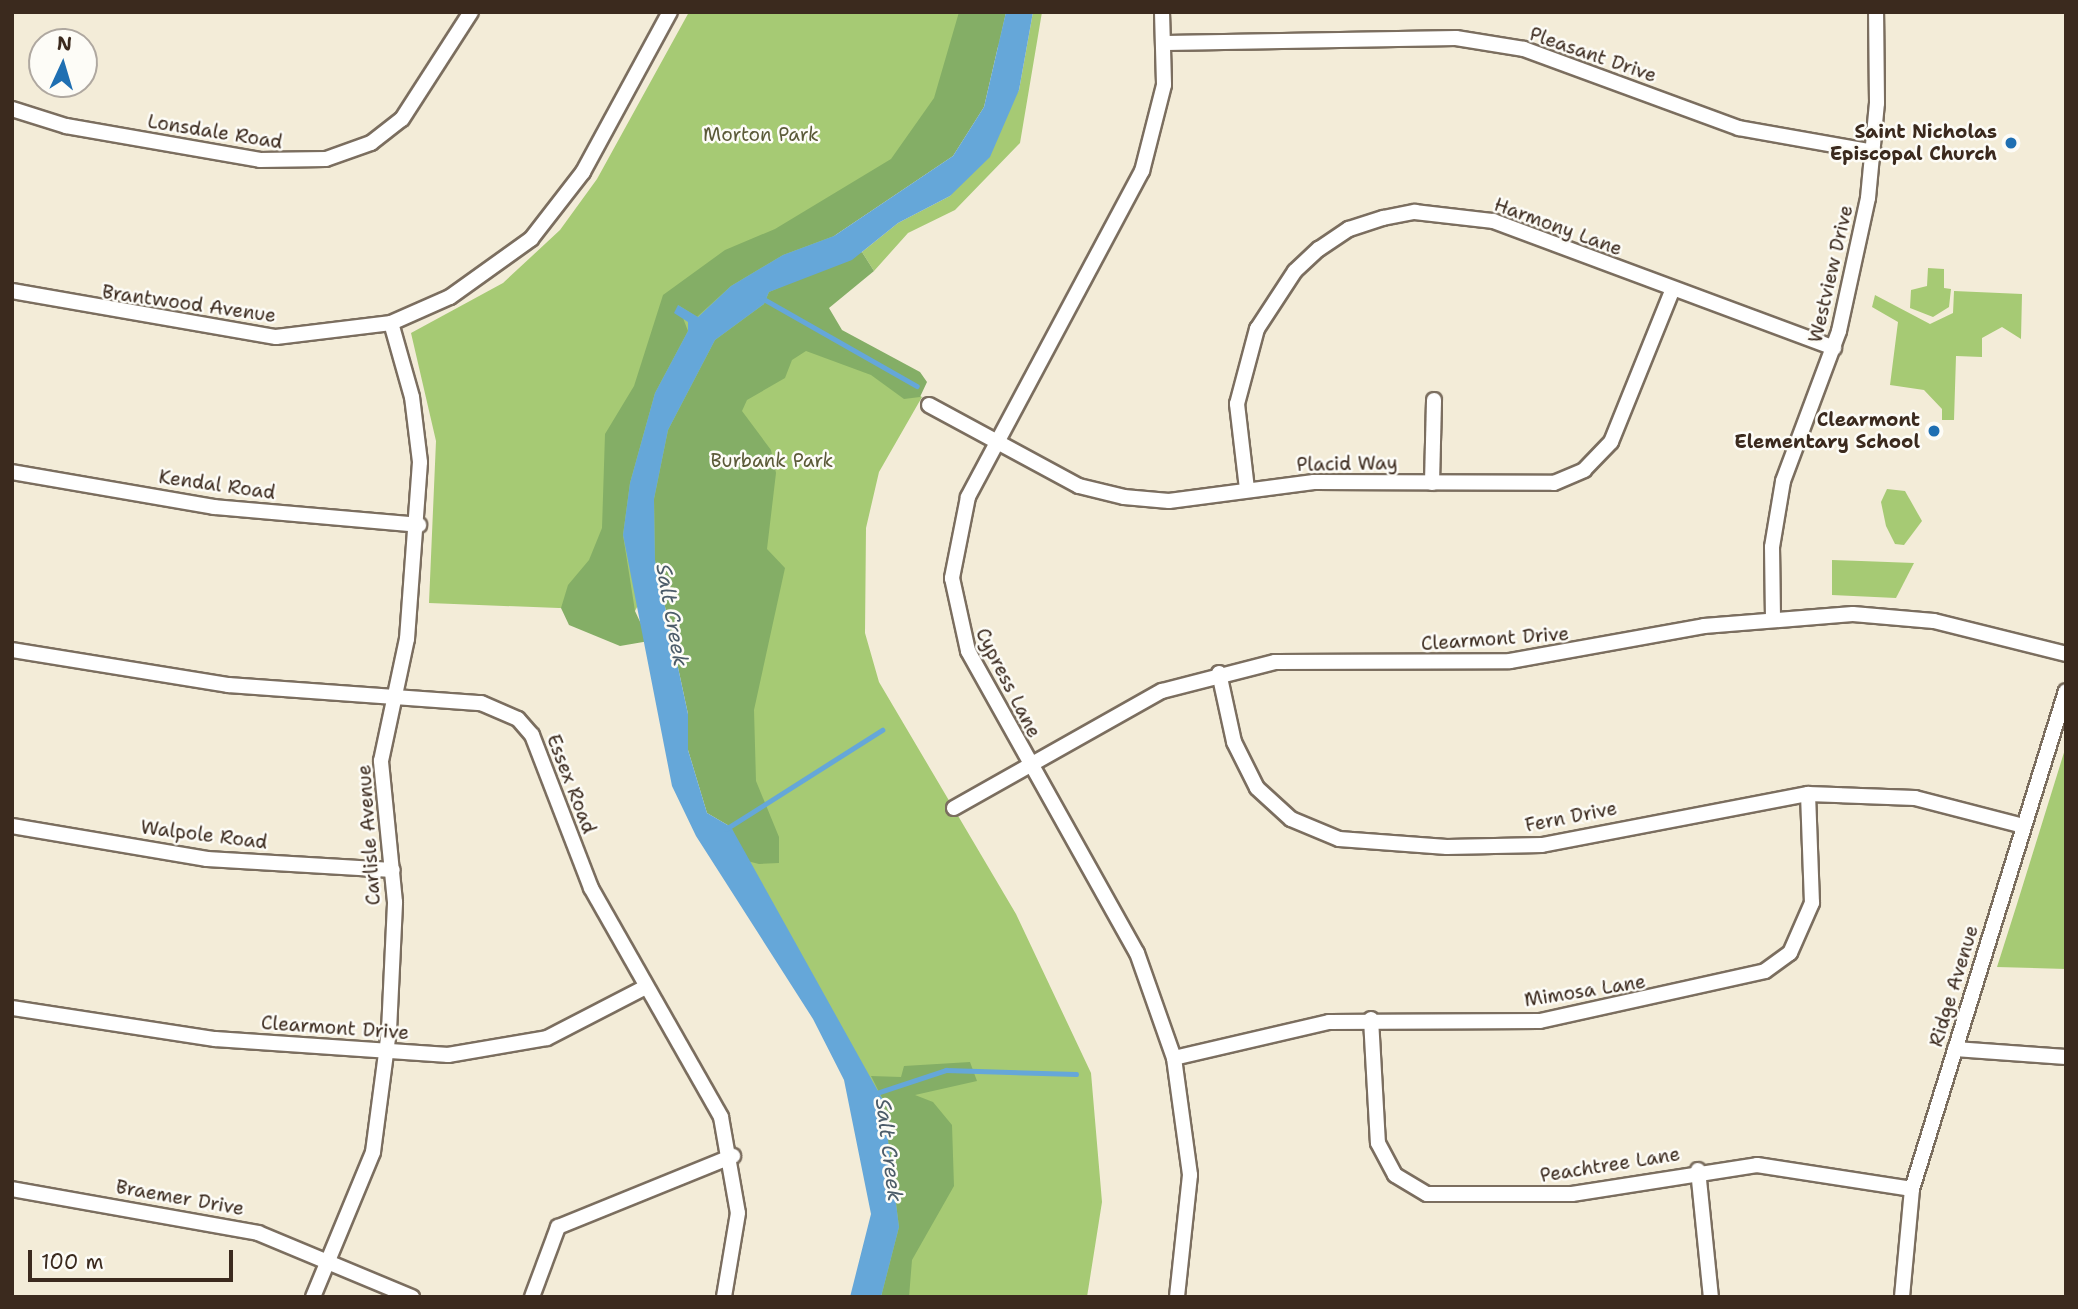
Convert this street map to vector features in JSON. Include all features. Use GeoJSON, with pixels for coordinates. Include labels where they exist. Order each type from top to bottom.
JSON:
{"type":"FeatureCollection","features":[{"type":"Feature","properties":{"kind":"street","name":"Lonsdale Road"},"geometry":{"type":"LineString","coordinates":[[12,109],[66,125],[260,160],[326,159],[371,143],[402,119],[471,12]]}},
{"type":"Feature","properties":{"kind":"street","name":"Brantwood Avenue"},"geometry":{"type":"LineString","coordinates":[[12,291],[276,337],[391,323],[461,290],[531,239],[583,172],[670,12]]}},
{"type":"Feature","properties":{"kind":"street","name":"Cypress Lane"},"geometry":{"type":"LineString","coordinates":[[1162,12],[1166,43],[1160,110],[1142,171],[997,441],[960,520],[954,599],[968,652],[1029,768],[1137,953],[1174,1058],[1190,1175],[1177,1297]]}},
{"type":"Feature","properties":{"kind":"street","name":"Westview Drive"},"geometry":{"type":"LineString","coordinates":[[1773,618],[1772,547],[1783,481],[1834,348],[1874,152],[1876,12]]}},
{"type":"Feature","properties":{"kind":"street","name":"Pleasant Drive"},"geometry":{"type":"LineString","coordinates":[[1166,43],[1456,38],[1524,49],[1739,128],[1874,152]]}},
{"type":"Feature","properties":{"kind":"street","name":"Harmony Lane"},"geometry":{"type":"LineString","coordinates":[[1247,489],[1237,404],[1257,329],[1295,271],[1349,229],[1415,212],[1479,218],[1672,292],[1834,348]]}},
{"type":"Feature","properties":{"kind":"street","name":"Placid Way"},"geometry":{"type":"LineString","coordinates":[[929,405],[1079,486],[1124,498],[1169,501],[1314,482],[1532,485],[1584,470],[1611,442],[1672,292]]}},
{"type":"Feature","properties":{"kind":"street","name":"Carlisle Avenue"},"geometry":{"type":"LineString","coordinates":[[313,1297],[373,1152],[387,1050],[393,870],[381,761],[396,697],[419,525],[418,429],[391,323]]}},
{"type":"Feature","properties":{"kind":"street"},"geometry":{"type":"LineString","coordinates":[[1432,483],[1434,400]]}},
{"type":"Feature","properties":{"kind":"street","name":"Kendal Road"},"geometry":{"type":"LineString","coordinates":[[12,472],[214,507],[419,525]]}},
{"type":"Feature","properties":{"kind":"street","name":"Clearmont Drive"},"geometry":{"type":"LineString","coordinates":[[954,807],[1029,768],[1113,714],[1219,673],[1275,662],[1510,661],[1773,618],[1934,621],[2066,654]]}},
{"type":"Feature","properties":{"kind":"street","name":"Essex Road"},"geometry":{"type":"LineString","coordinates":[[12,650],[228,685],[396,697],[500,708],[532,735],[592,888],[644,988],[706,1087],[733,1156],[737,1242],[724,1297]]}},
{"type":"Feature","properties":{"kind":"street","name":"Fern Drive"},"geometry":{"type":"LineString","coordinates":[[1219,673],[1234,742],[1257,788],[1292,819],[1339,839],[1447,847],[1542,845],[1808,794],[1915,798],[2023,826]]}},
{"type":"Feature","properties":{"kind":"street","name":"Ridge Avenue"},"geometry":{"type":"LineString","coordinates":[[1902,1297],[1912,1189],[2066,691]]}},
{"type":"Feature","properties":{"kind":"street","name":"Mimosa Lane"},"geometry":{"type":"LineString","coordinates":[[1174,1058],[1295,1027],[1371,1019],[1541,1021],[1765,971],[1790,953],[1812,903],[1808,794]]}},
{"type":"Feature","properties":{"kind":"street","name":"Walpole Road"},"geometry":{"type":"LineString","coordinates":[[12,826],[207,859],[393,870]]}},
{"type":"Feature","properties":{"kind":"street","name":"Clearmont Drive"},"geometry":{"type":"LineString","coordinates":[[12,1008],[215,1039],[448,1055],[547,1038],[644,988]]}},
{"type":"Feature","properties":{"kind":"street","name":"Peachtree Lane"},"geometry":{"type":"LineString","coordinates":[[1371,1019],[1378,1143],[1386,1165],[1413,1189],[1438,1197],[1534,1197],[1698,1170],[1783,1167],[1912,1189]]}},
{"type":"Feature","properties":{"kind":"street"},"geometry":{"type":"LineString","coordinates":[[1955,1049],[2066,1057]]}},
{"type":"Feature","properties":{"kind":"street"},"geometry":{"type":"LineString","coordinates":[[532,1297],[558,1227],[733,1156]]}},
{"type":"Feature","properties":{"kind":"street"},"geometry":{"type":"LineString","coordinates":[[1698,1170],[1712,1297]]}},
{"type":"Feature","properties":{"kind":"street","name":"Braemer Drive"},"geometry":{"type":"LineString","coordinates":[[12,1189],[217,1222],[328,1262],[412,1297]]}},
{"type":"Feature","properties":{"kind":"green space","name":"Morton Park"},"geometry":{"type":"Polygon","coordinates":[[[689,12],[1006,12],[999,45],[834,236],[635,611],[429,603],[436,441],[411,333],[503,283],[560,230],[597,179],[689,12]]]}},
{"type":"Feature","properties":{"kind":"green space"},"geometry":{"type":"Polygon","coordinates":[[[959,12],[1006,12],[984,107],[953,156],[834,236],[783,255],[731,286],[697,317],[678,305],[688,331],[655,393],[630,483],[623,535],[635,611],[649,641],[620,646],[569,625],[561,608],[568,585],[589,560],[602,528],[605,434],[634,386],[663,295],[725,250],[775,229],[891,159],[934,98],[959,12]]]}},
{"type":"Feature","properties":{"kind":"green space"},"geometry":{"type":"Polygon","coordinates":[[[1033,12],[1042,12],[1020,143],[955,210],[908,233],[874,271],[862,252],[898,223],[950,196],[1019,90],[1033,12]]]}},
{"type":"Feature","properties":{"kind":"green space"},"geometry":{"type":"Polygon","coordinates":[[[862,252],[874,271],[829,308],[842,330],[920,372],[927,382],[920,397],[904,399],[871,375],[806,351],[792,360],[785,378],[747,400],[742,411],[771,450],[776,473],[767,549],[785,568],[754,710],[756,781],[779,837],[779,863],[759,864],[747,861],[731,827],[707,813],[688,750],[688,714],[655,560],[654,499],[668,430],[715,340],[764,304],[769,292],[862,252]]]}},
{"type":"Feature","properties":{"kind":"green space"},"geometry":{"type":"Polygon","coordinates":[[[1928,268],[1944,269],[1944,288],[1951,289],[1949,307],[1933,317],[1910,308],[1911,290],[1927,286],[1928,268]]]}},
{"type":"Feature","properties":{"kind":"green space"},"geometry":{"type":"Polygon","coordinates":[[[1954,291],[2022,294],[2021,339],[2002,327],[1982,338],[1982,357],[1956,356],[1954,420],[1942,420],[1942,409],[1924,390],[1890,385],[1898,322],[1872,307],[1875,295],[1930,324],[1953,313],[1954,291]]]}},
{"type":"Feature","properties":{"kind":"green space","name":"Burbank Park"},"geometry":{"type":"Polygon","coordinates":[[[764,304],[922,397],[879,472],[866,528],[865,633],[879,682],[1016,914],[1091,1073],[1102,1202],[1087,1297],[881,1297],[896,1176],[732,837],[674,645],[764,304]]]}},
{"type":"Feature","properties":{"kind":"green space"},"geometry":{"type":"Polygon","coordinates":[[[1887,489],[1905,491],[1922,521],[1904,545],[1895,544],[1886,526],[1881,502],[1887,489]]]}},
{"type":"Feature","properties":{"kind":"green space"},"geometry":{"type":"Polygon","coordinates":[[[1832,560],[1914,563],[1896,598],[1832,595],[1832,560]]]}},
{"type":"Feature","properties":{"kind":"green space"},"geometry":{"type":"Polygon","coordinates":[[[2066,746],[2066,969],[1997,967],[2017,904],[2066,746]]]}},
{"type":"Feature","properties":{"kind":"green space"},"geometry":{"type":"Polygon","coordinates":[[[970,1062],[977,1081],[915,1095],[933,1102],[952,1125],[954,1186],[912,1260],[909,1297],[881,1297],[899,1227],[883,1100],[871,1076],[901,1077],[904,1066],[970,1062]]]}},
{"type":"Feature","properties":{"kind":"water","name":"Salt Creek"},"geometry":{"type":"Polygon","coordinates":[[[1006,12],[1033,12],[1019,90],[990,157],[950,196],[898,223],[852,260],[769,292],[764,304],[715,340],[668,430],[654,499],[655,560],[688,714],[688,750],[707,813],[731,827],[883,1100],[899,1227],[881,1297],[850,1297],[871,1214],[844,1080],[813,1019],[696,836],[672,786],[623,535],[630,483],[655,393],[688,331],[688,322],[674,313],[678,305],[698,317],[731,286],[783,255],[834,236],[953,156],[984,107],[1006,12]]]}},
{"type":"Feature","properties":{"kind":"waterway"},"geometry":{"type":"LineString","coordinates":[[762,298],[917,386]]}},
{"type":"Feature","properties":{"kind":"waterway"},"geometry":{"type":"LineString","coordinates":[[726,829],[882,730]]}},
{"type":"Feature","properties":{"kind":"waterway","name":"Salt Creek"},"geometry":{"type":"LineString","coordinates":[[874,1094],[946,1070],[1076,1074]]}},
{"type":"Feature","properties":{"kind":"place","name":"Saint Nicholas Episcopal Church"},"geometry":{"type":"Point","coordinates":[2011,143]}},
{"type":"Feature","properties":{"kind":"place","name":"Clearmont Elementary School"},"geometry":{"type":"Point","coordinates":[1934,431]}}]}
